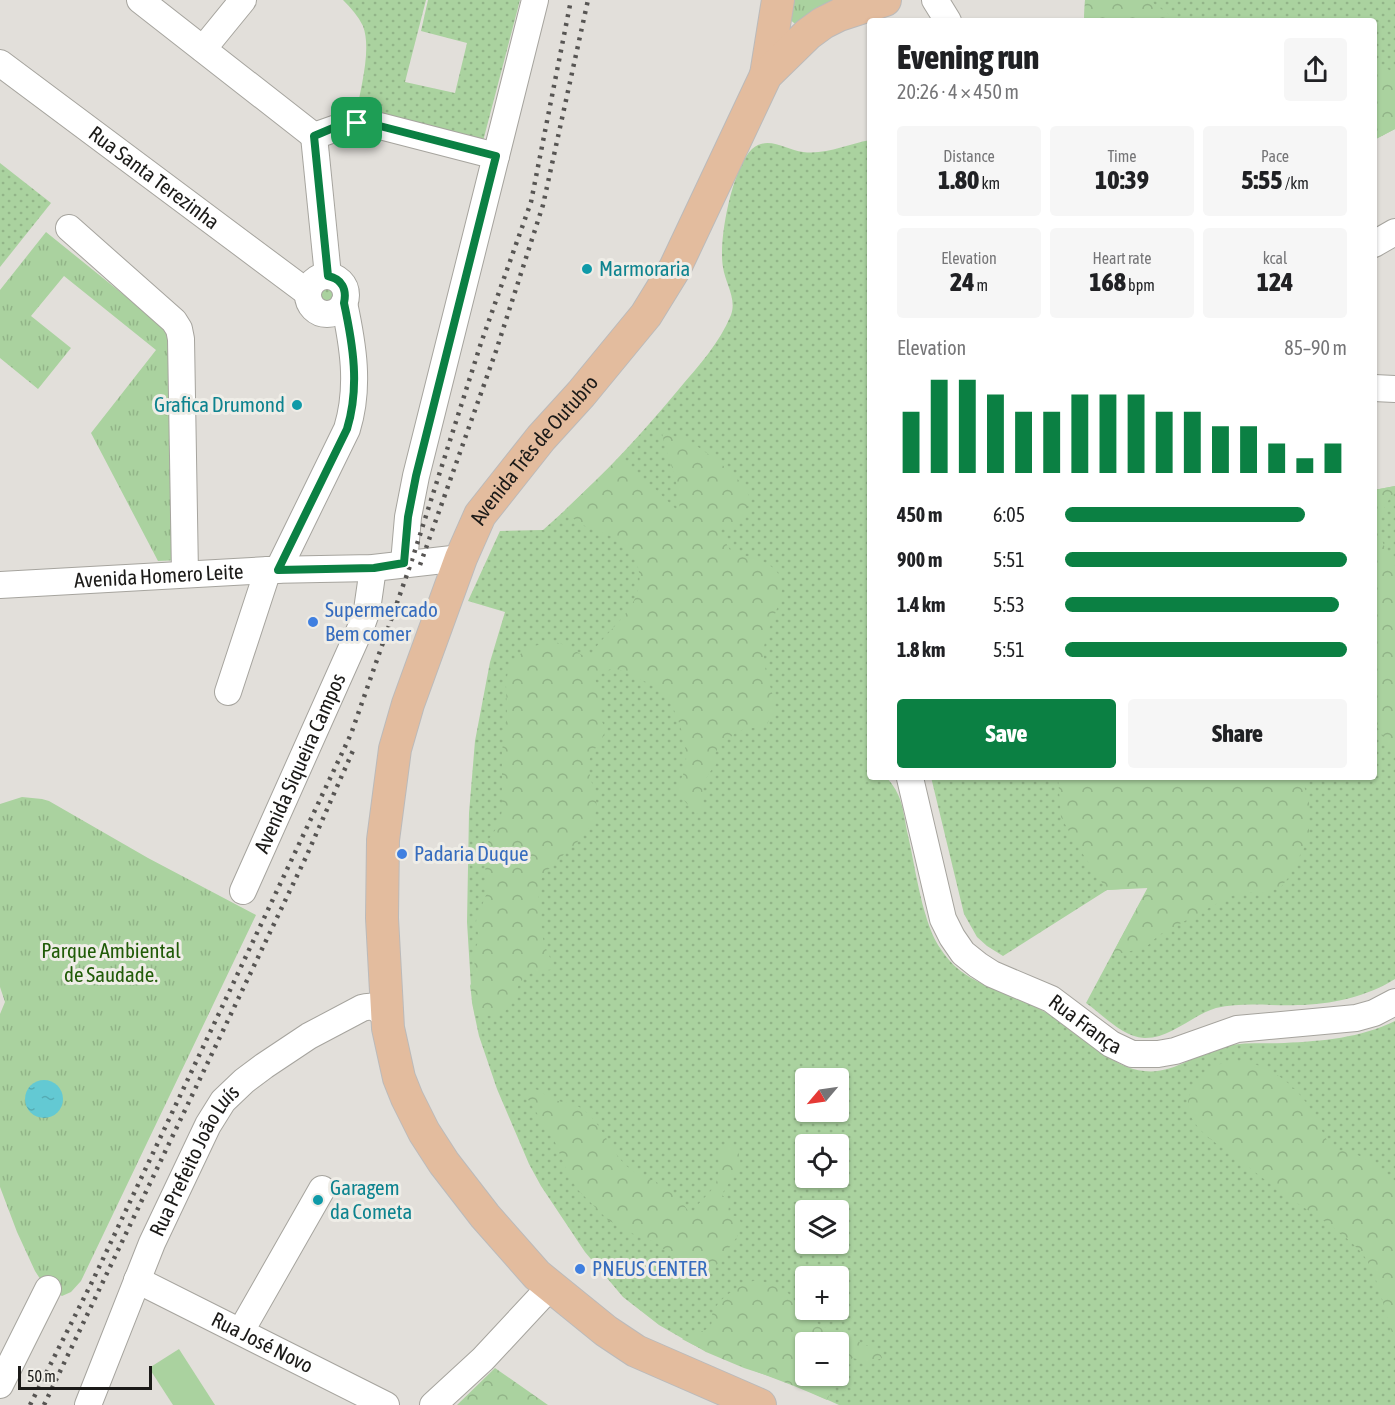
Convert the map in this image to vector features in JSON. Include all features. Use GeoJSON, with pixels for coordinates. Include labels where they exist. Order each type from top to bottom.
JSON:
{"type":"FeatureCollection","features":[{"type":"Feature","properties":{"kind":"main road","name":"Avenida Três de Outubro"},"geometry":{"type":"LineString","coordinates":[[760,1405],[636,1351],[606,1332],[537,1275],[485,1216],[444,1163],[424,1132],[399,1078],[382,1001],[384,840],[395,749],[408,704],[461,558],[480,515],[541,438],[582,394],[646,315],[675,268],[766,75],[840,7],[885,0]]}},
{"type":"Feature","properties":{"kind":"main road"},"geometry":{"type":"LineString","coordinates":[[777,5],[786,25],[808,34]]}},
{"type":"Feature","properties":{"kind":"main road"},"geometry":{"type":"LineString","coordinates":[[766,75],[777,5]]}},
{"type":"Feature","properties":{"kind":"street"},"geometry":{"type":"LineString","coordinates":[[140,0],[314,136],[328,276]]}},
{"type":"Feature","properties":{"kind":"street"},"geometry":{"type":"LineString","coordinates":[[203,49],[243,0]]}},
{"type":"Feature","properties":{"kind":"street"},"geometry":{"type":"LineString","coordinates":[[404,563],[408,517],[416,476],[535,0]]}},
{"type":"Feature","properties":{"kind":"street"},"geometry":{"type":"LineString","coordinates":[[936,0],[946,18]]}},
{"type":"Feature","properties":{"kind":"street","name":"Rua Santa Terezinha"},"geometry":{"type":"LineString","coordinates":[[0,63],[308,293]]}},
{"type":"Feature","properties":{"kind":"street"},"geometry":{"type":"LineString","coordinates":[[314,136],[352,124],[372,124],[496,156]]}},
{"type":"Feature","properties":{"kind":"street"},"geometry":{"type":"LineString","coordinates":[[69,228],[174,321],[179,329],[185,574]]}},
{"type":"Feature","properties":{"kind":"street"},"geometry":{"type":"LineString","coordinates":[[1377,242],[1395,232]]}},
{"type":"Feature","properties":{"kind":"street"},"geometry":{"type":"LineString","coordinates":[[322,276],[328,276],[339,280],[345,291],[337,308],[326,313],[315,309],[308,299],[308,293],[312,282],[322,276]]}},
{"type":"Feature","properties":{"kind":"street"},"geometry":{"type":"LineString","coordinates":[[228,692],[273,570],[347,429],[355,393],[351,344],[337,308]]}},
{"type":"Feature","properties":{"kind":"street"},"geometry":{"type":"LineString","coordinates":[[1377,388],[1395,390]]}},
{"type":"Feature","properties":{"kind":"street","name":"Avenida Homero Leite"},"geometry":{"type":"LineString","coordinates":[[0,585],[273,570],[374,568],[461,558]]}},
{"type":"Feature","properties":{"kind":"street","name":"Avenida Siqueira Campos"},"geometry":{"type":"LineString","coordinates":[[243,891],[361,627],[367,610],[374,568]]}},
{"type":"Feature","properties":{"kind":"street","name":"Rua França"},"geometry":{"type":"LineString","coordinates":[[907,780],[943,919],[963,953],[992,974],[1051,999],[1122,1050],[1143,1055],[1158,1054],[1174,1051],[1237,1029],[1356,1017],[1374,1013],[1395,1002]]}},
{"type":"Feature","properties":{"kind":"street","name":"Rua Prefeito João Luís"},"geometry":{"type":"LineString","coordinates":[[88,1405],[152,1243],[190,1160],[223,1101],[264,1066],[309,1036],[382,1001]]}},
{"type":"Feature","properties":{"kind":"street"},"geometry":{"type":"LineString","coordinates":[[241,1332],[322,1189]]}},
{"type":"Feature","properties":{"kind":"street","name":"Rua José Novo"},"geometry":{"type":"LineString","coordinates":[[137,1280],[386,1405]]}},
{"type":"Feature","properties":{"kind":"street"},"geometry":{"type":"LineString","coordinates":[[433,1404],[474,1368],[550,1287]]}},
{"type":"Feature","properties":{"kind":"street"},"geometry":{"type":"LineString","coordinates":[[2,1376],[48,1289]]}},
{"type":"Feature","properties":{"kind":"green space"},"geometry":{"type":"Polygon","coordinates":[[[343,0],[426,0],[405,82],[455,93],[467,43],[421,31],[428,0],[520,0],[482,145],[356,115],[366,58],[365,36],[359,19],[343,0]]]}},
{"type":"Feature","properties":{"kind":"green space"},"geometry":{"type":"Polygon","coordinates":[[[783,0],[837,0],[801,26],[790,19],[783,0]]]}},
{"type":"Feature","properties":{"kind":"green space"},"geometry":{"type":"Polygon","coordinates":[[[1085,0],[1395,0],[1395,129],[1377,138],[1377,18],[1084,18],[1085,0]]]}},
{"type":"Feature","properties":{"kind":"green space"},"geometry":{"type":"Polygon","coordinates":[[[1085,0],[1149,0],[1174,18],[1084,18],[1085,0]]]}},
{"type":"Feature","properties":{"kind":"green space"},"geometry":{"type":"Polygon","coordinates":[[[1377,64],[1395,73],[1395,129],[1377,138],[1377,64]]]}},
{"type":"Feature","properties":{"kind":"green space"},"geometry":{"type":"Polygon","coordinates":[[[867,141],[867,780],[888,780],[899,796],[923,905],[932,933],[950,961],[961,971],[981,983],[1041,1010],[1071,1028],[1114,1060],[1133,1069],[1165,1070],[1225,1046],[1341,1038],[1382,1027],[1395,1021],[1395,1405],[839,1405],[797,1386],[849,1386],[849,1332],[795,1332],[795,1385],[706,1352],[659,1325],[623,1297],[585,1252],[529,1164],[497,1089],[479,1036],[472,1003],[467,922],[469,813],[475,741],[490,662],[505,612],[468,601],[500,531],[543,530],[631,444],[715,345],[731,315],[733,303],[724,273],[722,255],[728,205],[738,172],[752,149],[764,143],[771,143],[797,151],[820,152],[867,141]]]}},
{"type":"Feature","properties":{"kind":"green space"},"geometry":{"type":"Polygon","coordinates":[[[0,163],[51,203],[0,267],[0,163]]]}},
{"type":"Feature","properties":{"kind":"green space"},"geometry":{"type":"Polygon","coordinates":[[[46,232],[176,337],[180,560],[158,561],[91,433],[156,350],[64,276],[31,316],[71,348],[38,389],[0,358],[0,290],[46,232]]]}},
{"type":"Feature","properties":{"kind":"green space"},"geometry":{"type":"Polygon","coordinates":[[[327,280],[338,284],[342,295],[338,306],[327,310],[316,306],[312,295],[316,284],[327,280]]]}},
{"type":"Feature","properties":{"kind":"green space"},"geometry":{"type":"Polygon","coordinates":[[[662,433],[689,441],[705,452],[736,477],[748,495],[748,505],[734,527],[717,528],[730,550],[769,565],[778,573],[781,582],[778,605],[764,650],[775,709],[767,724],[744,729],[734,734],[718,748],[714,755],[716,764],[708,775],[702,791],[706,810],[696,814],[675,790],[685,769],[686,751],[681,730],[669,700],[654,686],[619,670],[610,669],[595,679],[600,694],[601,719],[606,731],[589,763],[596,802],[594,817],[582,836],[549,869],[538,889],[543,938],[549,957],[557,969],[535,972],[524,978],[505,1011],[496,1015],[475,1016],[470,986],[474,977],[475,949],[479,940],[476,921],[486,895],[485,854],[489,839],[500,823],[502,809],[502,751],[507,715],[508,670],[526,648],[546,643],[555,642],[565,645],[582,655],[591,654],[626,613],[638,591],[640,578],[631,552],[617,539],[581,524],[565,510],[619,458],[642,482],[655,489],[679,512],[676,482],[662,433]]]}},
{"type":"Feature","properties":{"kind":"green space"},"geometry":{"type":"Polygon","coordinates":[[[1395,486],[1395,979],[1361,995],[1335,1001],[1310,1005],[1246,1005],[1216,1008],[1163,1035],[1144,1038],[1121,1030],[1086,1003],[1148,887],[1107,890],[1003,956],[987,946],[977,937],[964,914],[932,780],[1377,780],[1377,489],[1395,486]]]}},
{"type":"Feature","properties":{"kind":"green space"},"geometry":{"type":"Polygon","coordinates":[[[1395,486],[1383,511],[1380,528],[1386,551],[1395,566],[1395,754],[1377,727],[1377,489],[1395,486]]]}},
{"type":"Feature","properties":{"kind":"green space"},"geometry":{"type":"Polygon","coordinates":[[[1058,780],[1302,780],[1309,801],[1309,838],[1281,887],[1266,893],[1243,892],[1231,896],[1159,935],[1145,948],[1112,955],[1148,888],[1107,890],[1061,817],[1058,780]]]}},
{"type":"Feature","properties":{"kind":"green space","name":"Parque Ambiental de Saudade."},"geometry":{"type":"Polygon","coordinates":[[[22,797],[49,801],[148,858],[256,915],[81,1281],[71,1292],[62,1296],[46,1288],[35,1271],[0,1187],[0,1014],[5,1002],[0,987],[0,804],[22,797]]]}},
{"type":"Feature","properties":{"kind":"green space"},"geometry":{"type":"Polygon","coordinates":[[[1248,1062],[1269,1070],[1295,1090],[1315,1116],[1326,1139],[1333,1147],[1358,1155],[1395,1181],[1395,1340],[1377,1282],[1367,1260],[1360,1251],[1333,1227],[1278,1190],[1209,1138],[1192,1119],[1188,1108],[1189,1098],[1199,1077],[1217,1065],[1248,1062]]]}},
{"type":"Feature","properties":{"kind":"green space"},"geometry":{"type":"Polygon","coordinates":[[[530,1089],[538,1090],[552,1099],[574,1105],[589,1114],[617,1155],[630,1169],[671,1191],[692,1216],[697,1206],[715,1185],[722,1149],[733,1145],[738,1152],[740,1165],[722,1195],[728,1203],[728,1218],[739,1217],[741,1224],[737,1237],[716,1266],[711,1269],[703,1268],[693,1262],[673,1258],[656,1242],[639,1237],[608,1220],[577,1189],[554,1140],[524,1093],[530,1089]]]}},
{"type":"Feature","properties":{"kind":"green space"},"geometry":{"type":"Polygon","coordinates":[[[756,1280],[768,1283],[788,1293],[795,1302],[795,1320],[812,1320],[823,1327],[844,1332],[795,1332],[795,1386],[834,1386],[827,1400],[682,1339],[710,1327],[714,1309],[718,1303],[737,1289],[756,1280]]]}},
{"type":"Feature","properties":{"kind":"green space"},"geometry":{"type":"Polygon","coordinates":[[[849,1333],[862,1345],[872,1345],[879,1349],[882,1358],[872,1362],[852,1358],[849,1365],[849,1333]]]}},
{"type":"Feature","properties":{"kind":"green space"},"geometry":{"type":"Polygon","coordinates":[[[179,1349],[215,1405],[173,1405],[149,1368],[179,1349]]]}},
{"type":"Feature","properties":{"kind":"green space"},"geometry":{"type":"Polygon","coordinates":[[[495,1368],[548,1405],[457,1405],[495,1368]]]}},
{"type":"Feature","properties":{"kind":"water"},"geometry":{"type":"Polygon","coordinates":[[[44,1080],[58,1085],[63,1099],[58,1113],[44,1118],[30,1113],[25,1099],[30,1085],[44,1080]]]}},
{"type":"Feature","properties":{"kind":"railway"},"geometry":{"type":"LineString","coordinates":[[30,1405],[93,1280],[351,734],[411,563],[481,343],[531,202],[571,0]]}},
{"type":"Feature","properties":{"kind":"railway"},"geometry":{"type":"LineString","coordinates":[[420,565],[496,351],[543,205],[588,0]]}},
{"type":"Feature","properties":{"kind":"railway"},"geometry":{"type":"LineString","coordinates":[[44,1405],[306,857],[355,746]]}},
{"type":"Feature","properties":{"kind":"place","name":"Marmoraria"},"geometry":{"type":"Point","coordinates":[587,269]}},
{"type":"Feature","properties":{"kind":"place","name":"Grafica Drumond"},"geometry":{"type":"Point","coordinates":[297,405]}},
{"type":"Feature","properties":{"kind":"place","name":"Supermercado Bem comer"},"geometry":{"type":"Point","coordinates":[313,622]}},
{"type":"Feature","properties":{"kind":"place","name":"Padaria Duque"},"geometry":{"type":"Point","coordinates":[402,854]}},
{"type":"Feature","properties":{"kind":"place","name":"Garagem da Cometa"},"geometry":{"type":"Point","coordinates":[318,1200]}},
{"type":"Feature","properties":{"kind":"place","name":"PNEUS CENTER"},"geometry":{"type":"Point","coordinates":[580,1269]}},
{"type":"Feature","properties":{"kind":"route"},"geometry":{"type":"LineString","coordinates":[[357,123],[372,124],[496,156],[416,476],[408,517],[404,563],[374,568],[278,570],[347,429],[352,412],[355,373],[344,303],[345,291],[339,280],[328,276],[314,136],[333,128],[357,123]]}}]}
